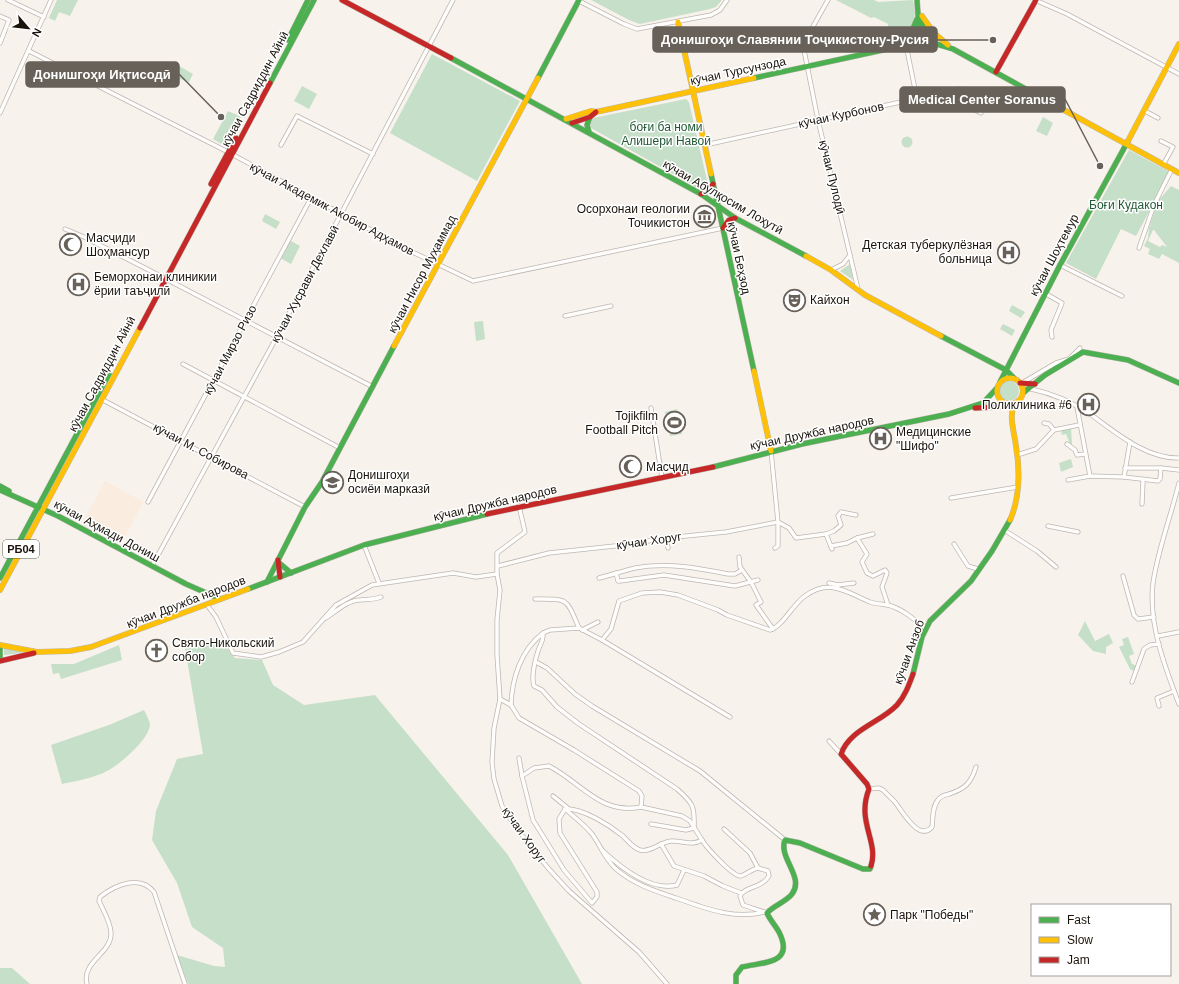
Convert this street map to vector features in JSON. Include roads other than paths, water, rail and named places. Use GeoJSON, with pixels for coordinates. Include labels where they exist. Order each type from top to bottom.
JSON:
{"type":"FeatureCollection","features":[{"type":"Feature","properties":{"kind":"main road","name":"кӯчаи Садриддин Айнӣ"},"geometry":{"type":"LineString","coordinates":[[304,14],[308,0]]}},
{"type":"Feature","properties":{"kind":"main road","name":"кӯчаи Садриддин Айнӣ"},"geometry":{"type":"LineString","coordinates":[[0,578],[164,278],[304,14],[314,0]]}},
{"type":"Feature","properties":{"kind":"main road","name":"кӯчаи Абулқосим Лоҳутӣ"},"geometry":{"type":"LineString","coordinates":[[342,0],[566,119],[701,194],[717,207],[735,218],[831,270],[865,295],[1006,370],[1014,378]]}},
{"type":"Feature","properties":{"kind":"main road","name":"кӯчаи Нисор Муҳаммад"},"geometry":{"type":"LineString","coordinates":[[267,582],[306,506],[322,482],[579,0]]}},
{"type":"Feature","properties":{"kind":"main road"},"geometry":{"type":"LineString","coordinates":[[917,0],[923,43]]}},
{"type":"Feature","properties":{"kind":"main road"},"geometry":{"type":"LineString","coordinates":[[996,72],[1036,0]]}},
{"type":"Feature","properties":{"kind":"main road"},"geometry":{"type":"LineString","coordinates":[[895,48],[911,33],[920,16]]}},
{"type":"Feature","properties":{"kind":"main road"},"geometry":{"type":"LineString","coordinates":[[920,16],[934,33],[954,49]]}},
{"type":"Feature","properties":{"kind":"main road","name":"кӯчаи Беҳзод"},"geometry":{"type":"LineString","coordinates":[[678,22],[771,451]]}},
{"type":"Feature","properties":{"kind":"main road","name":"кӯчаи Турсунзода"},"geometry":{"type":"LineString","coordinates":[[566,119],[591,111],[596,112],[906,45],[923,43],[941,44],[954,49],[1125,144]]}},
{"type":"Feature","properties":{"kind":"main road","name":"кӯчаи Шоҳтемур"},"geometry":{"type":"LineString","coordinates":[[1000,382],[1060,265],[1125,144],[1145,111],[1179,44]]}},
{"type":"Feature","properties":{"kind":"main road","name":"кӯчаи Турсунзода"},"geometry":{"type":"LineString","coordinates":[[572,123],[590,117],[596,112]]}},
{"type":"Feature","properties":{"kind":"main road"},"geometry":{"type":"LineString","coordinates":[[589,132],[587,125],[590,117]]}},
{"type":"Feature","properties":{"kind":"main road"},"geometry":{"type":"LineString","coordinates":[[1125,144],[1179,173]]}},
{"type":"Feature","properties":{"kind":"main road"},"geometry":{"type":"LineString","coordinates":[[701,194],[709,191],[713,184]]}},
{"type":"Feature","properties":{"kind":"main road"},"geometry":{"type":"LineString","coordinates":[[723,228],[730,220],[735,218]]}},
{"type":"Feature","properties":{"kind":"main road"},"geometry":{"type":"LineString","coordinates":[[1023,393],[1031,389],[1036,382],[1083,352],[1128,360],[1179,384]]}},
{"type":"Feature","properties":{"kind":"main road"},"geometry":{"type":"LineString","coordinates":[[970,408],[983,403],[997,388],[1000,382],[1006,378],[1014,378],[1021,383],[1036,382]]}},
{"type":"Feature","properties":{"kind":"main road"},"geometry":{"type":"LineString","coordinates":[[997,407],[1011,404],[1020,400],[1023,393],[1021,383]]}},
{"type":"Feature","properties":{"kind":"main road"},"geometry":{"type":"LineString","coordinates":[[997,388],[999,398],[1011,404]]}},
{"type":"Feature","properties":{"kind":"main road"},"geometry":{"type":"LineString","coordinates":[[1010,414],[1011,404]]}},
{"type":"Feature","properties":{"kind":"main road"},"geometry":{"type":"LineString","coordinates":[[970,408],[1007,408],[1010,414]]}},
{"type":"Feature","properties":{"kind":"main road","name":"кӯчаи Дружба народов"},"geometry":{"type":"LineString","coordinates":[[37,652],[70,651],[91,647],[364,545],[519,506],[662,478],[771,451],[970,408]]}},
{"type":"Feature","properties":{"kind":"main road","name":"кӯчаи Анзоб"},"geometry":{"type":"LineString","coordinates":[[841,754],[844,746],[862,730],[889,712],[901,700],[913,674],[926,629],[939,611],[965,588],[1004,530],[1013,512],[1018,487],[1017,455],[1010,414]]}},
{"type":"Feature","properties":{"kind":"main road"},"geometry":{"type":"LineString","coordinates":[[0,486],[14,494]]}},
{"type":"Feature","properties":{"kind":"main road","name":"кӯчаи Аҳмади Дониш"},"geometry":{"type":"LineString","coordinates":[[0,490],[14,494],[203,593],[220,599]]}},
{"type":"Feature","properties":{"kind":"main road","name":"кӯчаи Садриддин Айнӣ"},"geometry":{"type":"LineString","coordinates":[[0,590],[40,507]]}},
{"type":"Feature","properties":{"kind":"main road","name":"кӯчаи Нисор Муҳаммад"},"geometry":{"type":"LineString","coordinates":[[280,555],[278,562],[280,577]]}},
{"type":"Feature","properties":{"kind":"main road"},"geometry":{"type":"LineString","coordinates":[[278,562],[291,573]]}},
{"type":"Feature","properties":{"kind":"main road"},"geometry":{"type":"LineString","coordinates":[[203,593],[207,604]]}},
{"type":"Feature","properties":{"kind":"main road"},"geometry":{"type":"LineString","coordinates":[[0,658],[0,646],[37,652]]}},
{"type":"Feature","properties":{"kind":"main road"},"geometry":{"type":"LineString","coordinates":[[0,661],[37,652]]}},
{"type":"Feature","properties":{"kind":"main road"},"geometry":{"type":"LineString","coordinates":[[736,984],[736,975],[742,967],[772,962],[782,955],[784,947],[783,940],[766,913],[772,907],[788,899],[794,890],[795,876],[783,852],[783,844],[785,840],[795,841],[857,866],[870,869],[874,856],[863,814],[865,797],[869,789],[867,784],[841,754]]}},
{"type":"Feature","properties":{"kind":"street"},"geometry":{"type":"LineString","coordinates":[[8,0],[44,17]]}},
{"type":"Feature","properties":{"kind":"street"},"geometry":{"type":"LineString","coordinates":[[18,5],[20,0]]}},
{"type":"Feature","properties":{"kind":"street"},"geometry":{"type":"LineString","coordinates":[[0,113],[52,0]]}},
{"type":"Feature","properties":{"kind":"street","name":"кӯчаи Хусрави Дехлавӣ"},"geometry":{"type":"LineString","coordinates":[[152,566],[277,337],[453,0]]}},
{"type":"Feature","properties":{"kind":"street"},"geometry":{"type":"LineString","coordinates":[[579,0],[635,29],[645,29],[713,15],[720,10],[727,0]]}},
{"type":"Feature","properties":{"kind":"street","name":"кӯчаи Пулодӣ"},"geometry":{"type":"LineString","coordinates":[[828,0],[805,42],[804,50],[818,120],[833,178],[858,289]]}},
{"type":"Feature","properties":{"kind":"street"},"geometry":{"type":"LineString","coordinates":[[1036,0],[1067,14],[1179,74]]}},
{"type":"Feature","properties":{"kind":"street"},"geometry":{"type":"LineString","coordinates":[[0,16],[9,20],[0,43]]}},
{"type":"Feature","properties":{"kind":"street"},"geometry":{"type":"LineString","coordinates":[[906,45],[917,99]]}},
{"type":"Feature","properties":{"kind":"street","name":"кӯчаи Академик Акобир Адҳамов"},"geometry":{"type":"LineString","coordinates":[[29,50],[229,153],[310,198],[473,281],[723,228]]}},
{"type":"Feature","properties":{"kind":"street","name":"кӯчаи Курбонов"},"geometry":{"type":"LineString","coordinates":[[705,145],[960,89],[955,98],[956,101],[981,113]]}},
{"type":"Feature","properties":{"kind":"street"},"geometry":{"type":"LineString","coordinates":[[1145,111],[1158,118]]}},
{"type":"Feature","properties":{"kind":"street"},"geometry":{"type":"LineString","coordinates":[[281,145],[297,116],[373,154]]}},
{"type":"Feature","properties":{"kind":"street"},"geometry":{"type":"LineString","coordinates":[[1161,141],[1173,147],[1163,164]]}},
{"type":"Feature","properties":{"kind":"street"},"geometry":{"type":"LineString","coordinates":[[1139,248],[1154,205],[1172,169]]}},
{"type":"Feature","properties":{"kind":"street","name":"кӯчаи Мирзо Ризо"},"geometry":{"type":"LineString","coordinates":[[148,502],[310,198]]}},
{"type":"Feature","properties":{"kind":"street"},"geometry":{"type":"LineString","coordinates":[[65,229],[84,237],[246,320],[373,387]]}},
{"type":"Feature","properties":{"kind":"street"},"geometry":{"type":"LineString","coordinates":[[831,270],[843,264],[850,255]]}},
{"type":"Feature","properties":{"kind":"street"},"geometry":{"type":"LineString","coordinates":[[1060,265],[1122,296]]}},
{"type":"Feature","properties":{"kind":"street"},"geometry":{"type":"LineString","coordinates":[[1048,295],[1062,304],[1051,330],[1052,336]]}},
{"type":"Feature","properties":{"kind":"street"},"geometry":{"type":"LineString","coordinates":[[565,316],[611,306]]}},
{"type":"Feature","properties":{"kind":"street"},"geometry":{"type":"LineString","coordinates":[[1021,383],[1056,363],[1069,359],[1080,348]]}},
{"type":"Feature","properties":{"kind":"street"},"geometry":{"type":"LineString","coordinates":[[183,364],[340,448]]}},
{"type":"Feature","properties":{"kind":"street"},"geometry":{"type":"LineString","coordinates":[[1031,389],[1046,392],[1077,407],[1130,442],[1169,458],[1179,458]]}},
{"type":"Feature","properties":{"kind":"street","name":"кӯчаи М. Собирова"},"geometry":{"type":"LineString","coordinates":[[98,398],[306,506]]}},
{"type":"Feature","properties":{"kind":"street"},"geometry":{"type":"LineString","coordinates":[[1077,407],[1079,425],[1090,476]]}},
{"type":"Feature","properties":{"kind":"street"},"geometry":{"type":"LineString","coordinates":[[651,408],[662,478]]}},
{"type":"Feature","properties":{"kind":"street"},"geometry":{"type":"LineString","coordinates":[[1044,423],[1049,424],[1054,430]]}},
{"type":"Feature","properties":{"kind":"street"},"geometry":{"type":"LineString","coordinates":[[1017,455],[1036,449],[1054,430],[1079,425]]}},
{"type":"Feature","properties":{"kind":"street"},"geometry":{"type":"LineString","coordinates":[[1124,477],[1130,442]]}},
{"type":"Feature","properties":{"kind":"street"},"geometry":{"type":"LineString","coordinates":[[1067,444],[1075,450],[1077,455],[1086,454]]}},
{"type":"Feature","properties":{"kind":"street"},"geometry":{"type":"LineString","coordinates":[[771,451],[778,522],[778,546],[776,548]]}},
{"type":"Feature","properties":{"kind":"street"},"geometry":{"type":"LineString","coordinates":[[1125,468],[1161,468],[1179,470]]}},
{"type":"Feature","properties":{"kind":"street"},"geometry":{"type":"LineString","coordinates":[[1068,480],[1090,476],[1124,477],[1143,481],[1159,480],[1161,468]]}},
{"type":"Feature","properties":{"kind":"street"},"geometry":{"type":"LineString","coordinates":[[1142,504],[1143,481]]}},
{"type":"Feature","properties":{"kind":"street"},"geometry":{"type":"LineString","coordinates":[[1179,483],[1159,551],[1153,585],[1154,618],[1159,644],[1179,704]]}},
{"type":"Feature","properties":{"kind":"street"},"geometry":{"type":"LineString","coordinates":[[951,498],[1018,487]]}},
{"type":"Feature","properties":{"kind":"street","name":"кӯчаи Хоруг"},"geometry":{"type":"LineString","coordinates":[[519,506],[524,532],[497,553],[497,574],[500,590],[497,620],[500,699],[494,728],[492,762],[494,779],[502,806],[517,829],[548,868],[588,908],[639,952],[667,984]]}},
{"type":"Feature","properties":{"kind":"street"},"geometry":{"type":"LineString","coordinates":[[778,522],[790,528],[796,538],[826,534],[834,531],[840,525],[838,516],[841,512],[856,515]]}},
{"type":"Feature","properties":{"kind":"street","name":"кӯчаи Хоруг"},"geometry":{"type":"LineString","coordinates":[[498,566],[549,554],[666,538],[726,532],[778,522]]}},
{"type":"Feature","properties":{"kind":"street"},"geometry":{"type":"LineString","coordinates":[[1048,526],[1078,532]]}},
{"type":"Feature","properties":{"kind":"street"},"geometry":{"type":"LineString","coordinates":[[1004,530],[1037,551],[1056,567]]}},
{"type":"Feature","properties":{"kind":"street"},"geometry":{"type":"LineString","coordinates":[[826,534],[832,548],[857,538],[873,534]]}},
{"type":"Feature","properties":{"kind":"street"},"geometry":{"type":"LineString","coordinates":[[666,538],[668,548]]}},
{"type":"Feature","properties":{"kind":"street"},"geometry":{"type":"LineString","coordinates":[[857,538],[867,554],[862,562],[867,573],[873,576],[885,570],[887,573],[882,587],[888,605]]}},
{"type":"Feature","properties":{"kind":"street"},"geometry":{"type":"LineString","coordinates":[[954,544],[968,566],[978,569]]}},
{"type":"Feature","properties":{"kind":"street"},"geometry":{"type":"LineString","coordinates":[[364,545],[379,583]]}},
{"type":"Feature","properties":{"kind":"street"},"geometry":{"type":"LineString","coordinates":[[739,557],[742,570],[751,582],[761,602],[756,605],[773,629]]}},
{"type":"Feature","properties":{"kind":"street"},"geometry":{"type":"LineString","coordinates":[[599,578],[636,568],[661,566],[707,570],[728,574],[738,573],[742,570]]}},
{"type":"Feature","properties":{"kind":"street"},"geometry":{"type":"LineString","coordinates":[[207,604],[216,617],[232,651],[235,654],[261,657],[279,652],[306,640],[336,605],[370,585],[453,573],[476,577],[497,574]]}},
{"type":"Feature","properties":{"kind":"street"},"geometry":{"type":"LineString","coordinates":[[616,573],[618,581],[659,575],[735,586],[758,580]]}},
{"type":"Feature","properties":{"kind":"street"},"geometry":{"type":"LineString","coordinates":[[1122,576],[1134,615],[1138,618],[1154,618]]}},
{"type":"Feature","properties":{"kind":"street"},"geometry":{"type":"LineString","coordinates":[[602,640],[611,629],[619,601],[632,596],[647,593],[678,595],[754,625],[766,629],[773,629],[806,595],[821,588],[854,583]]}},
{"type":"Feature","properties":{"kind":"street"},"geometry":{"type":"LineString","coordinates":[[829,584],[838,586],[872,603],[888,605],[909,614],[926,629]]}},
{"type":"Feature","properties":{"kind":"street"},"geometry":{"type":"LineString","coordinates":[[323,620],[352,602],[360,600],[367,601],[381,597]]}},
{"type":"Feature","properties":{"kind":"street"},"geometry":{"type":"LineString","coordinates":[[536,599],[564,600],[569,606],[581,629],[602,640],[730,717]]}},
{"type":"Feature","properties":{"kind":"street"},"geometry":{"type":"LineString","coordinates":[[511,705],[512,686],[520,663],[532,643],[543,633],[550,630],[581,629],[598,622]]}},
{"type":"Feature","properties":{"kind":"street"},"geometry":{"type":"LineString","coordinates":[[1158,636],[1179,632]]}},
{"type":"Feature","properties":{"kind":"street"},"geometry":{"type":"LineString","coordinates":[[543,633],[544,640],[538,652],[533,682],[535,688],[542,690],[561,711],[579,724],[677,789],[689,800],[694,808],[694,828]]}},
{"type":"Feature","properties":{"kind":"street"},"geometry":{"type":"LineString","coordinates":[[1132,682],[1144,649],[1150,645],[1159,644]]}},
{"type":"Feature","properties":{"kind":"street"},"geometry":{"type":"LineString","coordinates":[[536,662],[547,668],[592,706],[700,771],[785,840]]}},
{"type":"Feature","properties":{"kind":"street"},"geometry":{"type":"LineString","coordinates":[[1159,706],[1157,698],[1174,690]]}},
{"type":"Feature","properties":{"kind":"street"},"geometry":{"type":"LineString","coordinates":[[500,699],[511,705],[519,718],[574,750],[639,791],[642,796],[641,807]]}},
{"type":"Feature","properties":{"kind":"street"},"geometry":{"type":"LineString","coordinates":[[829,741],[841,754]]}},
{"type":"Feature","properties":{"kind":"street"},"geometry":{"type":"LineString","coordinates":[[519,758],[533,820],[564,870],[592,903]]}},
{"type":"Feature","properties":{"kind":"street"},"geometry":{"type":"LineString","coordinates":[[522,776],[534,768],[549,766],[582,790],[613,807],[628,810],[641,807],[682,816],[694,828],[708,849],[735,874],[741,876],[758,868],[768,871],[767,879],[758,886],[741,893],[704,876],[684,870],[672,863],[661,844]]}},
{"type":"Feature","properties":{"kind":"street"},"geometry":{"type":"LineString","coordinates":[[869,789],[879,788],[883,790],[915,828],[923,832],[928,831],[932,828],[937,800],[942,796],[965,788],[970,783],[976,766]]}},
{"type":"Feature","properties":{"kind":"street"},"geometry":{"type":"LineString","coordinates":[[553,796],[585,826],[592,834],[598,846],[610,863],[622,874],[650,889],[718,912],[743,915],[766,913]]}},
{"type":"Feature","properties":{"kind":"street"},"geometry":{"type":"LineString","coordinates":[[567,809],[586,814],[608,826],[639,850],[648,850],[672,841],[695,843],[702,840]]}},
{"type":"Feature","properties":{"kind":"street"},"geometry":{"type":"LineString","coordinates":[[567,809],[559,819],[560,833],[597,892],[597,897],[588,908]]}},
{"type":"Feature","properties":{"kind":"street"},"geometry":{"type":"LineString","coordinates":[[651,824],[686,830],[694,828]]}},
{"type":"Feature","properties":{"kind":"street"},"geometry":{"type":"LineString","coordinates":[[724,829],[750,853],[758,868]]}},
{"type":"Feature","properties":{"kind":"street"},"geometry":{"type":"LineString","coordinates":[[598,846],[625,870],[639,878],[654,883],[677,885],[684,870]]}},
{"type":"Feature","properties":{"kind":"street"},"geometry":{"type":"LineString","coordinates":[[87,984],[86,975],[88,970],[108,943],[111,933],[99,901],[100,897],[130,882],[146,885],[154,892],[185,984]]}},
{"type":"Feature","properties":{"kind":"street"},"geometry":{"type":"LineString","coordinates":[[741,893],[740,899],[743,905],[766,913]]}},
{"type":"Feature","properties":{"kind":"place","name":"Донишгоҳи Славянии Тоҷикистону-Русия"},"geometry":{"type":"Point","coordinates":[993,40]}},
{"type":"Feature","properties":{"kind":"place","name":"Донишгоҳи Иқтисодӣ"},"geometry":{"type":"Point","coordinates":[221,117]}},
{"type":"Feature","properties":{"kind":"place","name":"Medical Center Soranus"},"geometry":{"type":"Point","coordinates":[1100,166]}},
{"type":"Feature","properties":{"kind":"place","name":"Осорхонаи геологии Точикистон"},"geometry":{"type":"Point","coordinates":[705,216]}},
{"type":"Feature","properties":{"kind":"place","name":"Масҷиди Шоҳмансур"},"geometry":{"type":"Point","coordinates":[71,245]}},
{"type":"Feature","properties":{"kind":"place","name":"Детская туберкулёзная больница"},"geometry":{"type":"Point","coordinates":[1008,252]}},
{"type":"Feature","properties":{"kind":"place","name":"Беморхонаи клиникии ёрии таъҷилӣ"},"geometry":{"type":"Point","coordinates":[78,284]}},
{"type":"Feature","properties":{"kind":"place","name":"Кайхон"},"geometry":{"type":"Point","coordinates":[795,300]}},
{"type":"Feature","properties":{"kind":"place","name":"Поликлиника #6"},"geometry":{"type":"Point","coordinates":[1088,405]}},
{"type":"Feature","properties":{"kind":"place","name":"Tojikfilm Football Pitch"},"geometry":{"type":"Point","coordinates":[674,423]}},
{"type":"Feature","properties":{"kind":"place","name":"Медицинские \"Шифо\""},"geometry":{"type":"Point","coordinates":[880,439]}},
{"type":"Feature","properties":{"kind":"place","name":"Масҷид"},"geometry":{"type":"Point","coordinates":[631,467]}},
{"type":"Feature","properties":{"kind":"place","name":"Донишгоҳи осиёи марказӣ"},"geometry":{"type":"Point","coordinates":[332,482]}},
{"type":"Feature","properties":{"kind":"place","name":"Свято-Никольский собор"},"geometry":{"type":"Point","coordinates":[156,650]}},
{"type":"Feature","properties":{"kind":"place","name":"Парк \"Победы\""},"geometry":{"type":"Point","coordinates":[875,915]}},
{"type":"Feature","properties":{"kind":"park label","name":"боғи ба номи Алишери Навоӣ"},"geometry":{"type":"Point","coordinates":[666,134]}},
{"type":"Feature","properties":{"kind":"park label","name":"Боғи Кудакон"},"geometry":{"type":"Point","coordinates":[1126,205]}}]}
